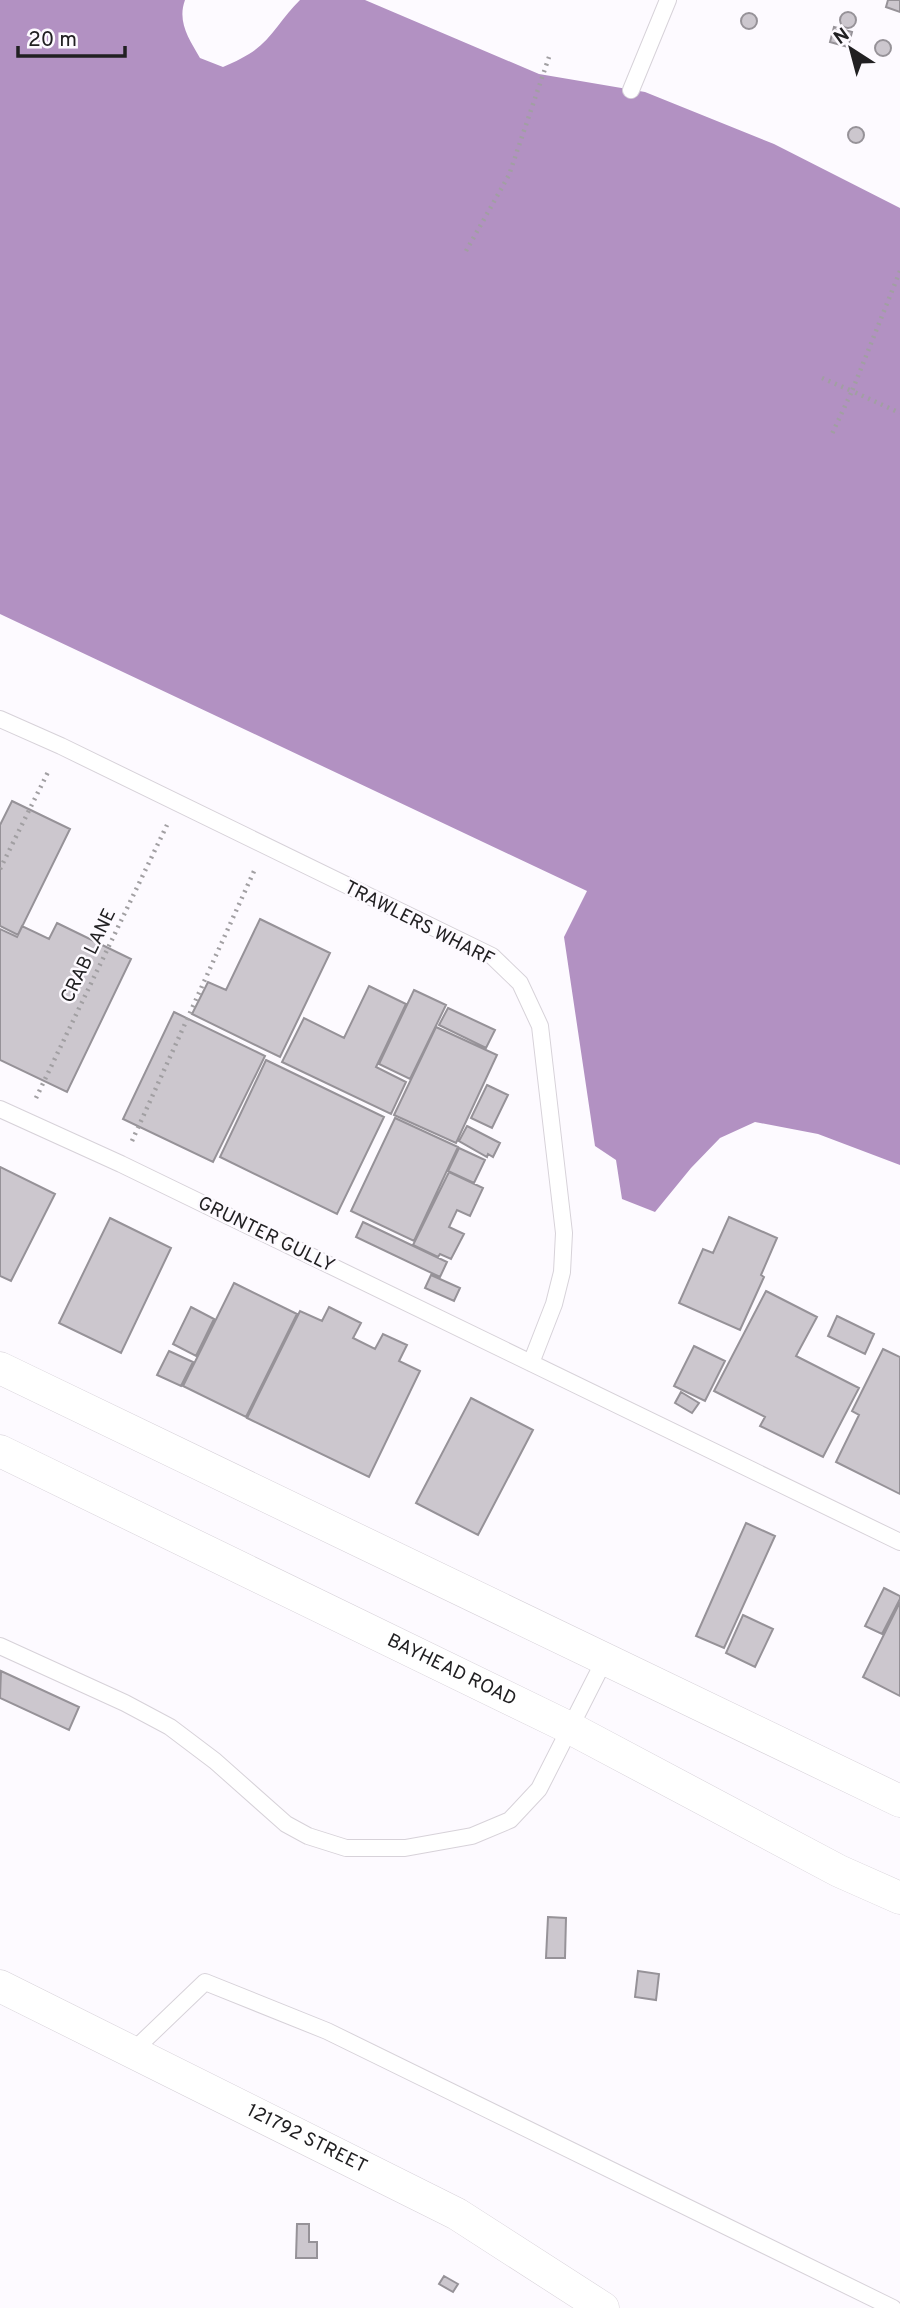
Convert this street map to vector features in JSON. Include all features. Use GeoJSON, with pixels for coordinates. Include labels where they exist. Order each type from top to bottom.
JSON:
{"type":"FeatureCollection","features":[{"type":"Feature","properties":{"kind":"street"},"geometry":{"type":"LineString","coordinates":[[0,1368],[900,1801]]}},
{"type":"Feature","properties":{"kind":"street","name":"BAYHEAD ROAD"},"geometry":{"type":"LineString","coordinates":[[0,1451],[570,1728],[839,1871],[900,1898]]}},
{"type":"Feature","properties":{"kind":"street","name":"121792 STREET"},"geometry":{"type":"LineString","coordinates":[[0,1986],[457,2214],[603,2308]]}},
{"type":"Feature","properties":{"kind":"lane"},"geometry":{"type":"LineString","coordinates":[[632,90],[668,0]]}},
{"type":"Feature","properties":{"kind":"lane","name":"TRAWLERS WHARF"},"geometry":{"type":"LineString","coordinates":[[0,719],[61,746],[492,956],[520,984],[540,1026],[564,1233],[562,1272],[554,1304],[531,1363]]}},
{"type":"Feature","properties":{"kind":"lane","name":"GRUNTER GULLY"},"geometry":{"type":"LineString","coordinates":[[0,1109],[121,1164],[900,1542]]}},
{"type":"Feature","properties":{"kind":"lane"},"geometry":{"type":"LineString","coordinates":[[0,1646],[125,1703],[170,1727],[215,1761],[286,1824],[308,1836],[346,1848],[405,1848],[472,1836],[510,1820],[539,1789],[605,1659]]}},
{"type":"Feature","properties":{"kind":"lane"},"geometry":{"type":"LineString","coordinates":[[133,2051],[205,1982],[327,2031],[893,2308]]}},
{"type":"Feature","properties":{"kind":"path"},"geometry":{"type":"LineString","coordinates":[[466,251],[509,175],[549,57]]}},
{"type":"Feature","properties":{"kind":"path"},"geometry":{"type":"LineString","coordinates":[[831,436],[900,271]]}},
{"type":"Feature","properties":{"kind":"path"},"geometry":{"type":"LineString","coordinates":[[822,378],[900,413]]}},
{"type":"Feature","properties":{"kind":"path"},"geometry":{"type":"LineString","coordinates":[[0,869],[61,746]]}},
{"type":"Feature","properties":{"kind":"path","name":"CRAB LANE"},"geometry":{"type":"LineString","coordinates":[[25,1121],[178,803]]}},
{"type":"Feature","properties":{"kind":"path"},"geometry":{"type":"LineString","coordinates":[[121,1164],[265,846]]}},
{"type":"Feature","properties":{"kind":"shaded area"},"geometry":{"type":"Polygon","coordinates":[[[0,0],[185,0],[183,23],[192,44],[200,58],[223,67],[256,49],[300,0],[365,0],[539,74],[645,92],[774,144],[900,208],[900,1165],[818,1134],[755,1122],[720,1138],[655,1212],[622,1199],[616,1160],[595,1146],[564,937],[587,891],[0,614],[0,0]]]}},
{"type":"Feature","properties":{"kind":"building"},"geometry":{"type":"Polygon","coordinates":[[[888,0],[900,0],[900,12],[886,7],[888,0]]]}},
{"type":"Feature","properties":{"kind":"building"},"geometry":{"type":"Polygon","coordinates":[[[848,12],[854,14],[854,26],[848,28],[842,26],[840,20],[842,14],[848,12]]]}},
{"type":"Feature","properties":{"kind":"building"},"geometry":{"type":"Polygon","coordinates":[[[746,13],[752,13],[757,21],[755,27],[746,29],[741,24],[741,18],[746,13]]]}},
{"type":"Feature","properties":{"kind":"building"},"geometry":{"type":"Polygon","coordinates":[[[834,27],[852,32],[848,47],[830,42],[834,27]]]}},
{"type":"Feature","properties":{"kind":"building"},"geometry":{"type":"Polygon","coordinates":[[[880,40],[886,40],[891,48],[889,54],[880,56],[875,51],[875,45],[880,40]]]}},
{"type":"Feature","properties":{"kind":"building"},"geometry":{"type":"Polygon","coordinates":[[[856,127],[864,135],[856,143],[848,135],[856,127]]]}},
{"type":"Feature","properties":{"kind":"building"},"geometry":{"type":"Polygon","coordinates":[[[12,801],[70,829],[18,935],[0,926],[0,825],[12,801]]]}},
{"type":"Feature","properties":{"kind":"building"},"geometry":{"type":"Polygon","coordinates":[[[260,919],[330,953],[280,1057],[192,1014],[208,982],[226,990],[260,919]]]}},
{"type":"Feature","properties":{"kind":"building"},"geometry":{"type":"Polygon","coordinates":[[[57,923],[131,959],[67,1092],[0,1060],[0,929],[17,937],[22,926],[49,939],[57,923]]]}},
{"type":"Feature","properties":{"kind":"building"},"geometry":{"type":"Polygon","coordinates":[[[369,986],[406,1004],[376,1067],[406,1082],[391,1114],[282,1062],[304,1018],[344,1038],[369,986]]]}},
{"type":"Feature","properties":{"kind":"building"},"geometry":{"type":"Polygon","coordinates":[[[414,990],[446,1005],[410,1079],[379,1064],[414,990]]]}},
{"type":"Feature","properties":{"kind":"building"},"geometry":{"type":"Polygon","coordinates":[[[448,1008],[495,1030],[486,1048],[439,1025],[448,1008]]]}},
{"type":"Feature","properties":{"kind":"building"},"geometry":{"type":"Polygon","coordinates":[[[174,1012],[265,1056],[213,1162],[123,1119],[174,1012]]]}},
{"type":"Feature","properties":{"kind":"building"},"geometry":{"type":"Polygon","coordinates":[[[436,1027],[497,1055],[456,1143],[394,1115],[436,1027]]]}},
{"type":"Feature","properties":{"kind":"building"},"geometry":{"type":"Polygon","coordinates":[[[266,1060],[384,1117],[337,1214],[220,1157],[266,1060]]]}},
{"type":"Feature","properties":{"kind":"building"},"geometry":{"type":"Polygon","coordinates":[[[487,1085],[508,1095],[492,1128],[471,1118],[487,1085]]]}},
{"type":"Feature","properties":{"kind":"building"},"geometry":{"type":"Polygon","coordinates":[[[395,1118],[458,1147],[414,1241],[351,1211],[395,1118]]]}},
{"type":"Feature","properties":{"kind":"building"},"geometry":{"type":"Polygon","coordinates":[[[467,1126],[500,1143],[493,1157],[488,1154],[487,1157],[459,1141],[467,1126]]]}},
{"type":"Feature","properties":{"kind":"building"},"geometry":{"type":"Polygon","coordinates":[[[459,1148],[485,1160],[474,1183],[448,1171],[459,1148]]]}},
{"type":"Feature","properties":{"kind":"building"},"geometry":{"type":"Polygon","coordinates":[[[0,1167],[55,1194],[11,1281],[0,1276],[0,1167]]]}},
{"type":"Feature","properties":{"kind":"building"},"geometry":{"type":"Polygon","coordinates":[[[449,1172],[483,1188],[470,1216],[457,1210],[449,1227],[464,1234],[451,1259],[440,1254],[438,1257],[413,1245],[449,1172]]]}},
{"type":"Feature","properties":{"kind":"building"},"geometry":{"type":"Polygon","coordinates":[[[729,1217],[777,1238],[761,1275],[764,1277],[740,1330],[679,1303],[703,1249],[713,1253],[729,1217]]]}},
{"type":"Feature","properties":{"kind":"building"},"geometry":{"type":"Polygon","coordinates":[[[110,1218],[171,1248],[121,1353],[59,1323],[110,1218]]]}},
{"type":"Feature","properties":{"kind":"building"},"geometry":{"type":"Polygon","coordinates":[[[363,1222],[447,1262],[440,1277],[356,1237],[363,1222]]]}},
{"type":"Feature","properties":{"kind":"building"},"geometry":{"type":"Polygon","coordinates":[[[431,1275],[460,1288],[454,1301],[425,1288],[431,1275]]]}},
{"type":"Feature","properties":{"kind":"building"},"geometry":{"type":"Polygon","coordinates":[[[234,1283],[297,1314],[246,1417],[183,1386],[234,1283]]]}},
{"type":"Feature","properties":{"kind":"building"},"geometry":{"type":"Polygon","coordinates":[[[766,1291],[817,1317],[796,1356],[859,1388],[823,1457],[760,1426],[765,1417],[714,1391],[766,1291]]]}},
{"type":"Feature","properties":{"kind":"building"},"geometry":{"type":"Polygon","coordinates":[[[191,1307],[214,1319],[196,1356],[173,1344],[191,1307]]]}},
{"type":"Feature","properties":{"kind":"building"},"geometry":{"type":"Polygon","coordinates":[[[329,1307],[361,1323],[353,1338],[375,1349],[383,1334],[407,1345],[399,1361],[420,1371],[369,1477],[247,1418],[300,1311],[322,1321],[329,1307]]]}},
{"type":"Feature","properties":{"kind":"building"},"geometry":{"type":"Polygon","coordinates":[[[837,1316],[874,1334],[865,1354],[828,1336],[837,1316]]]}},
{"type":"Feature","properties":{"kind":"building"},"geometry":{"type":"Polygon","coordinates":[[[694,1346],[725,1361],[705,1401],[674,1386],[694,1346]]]}},
{"type":"Feature","properties":{"kind":"building"},"geometry":{"type":"Polygon","coordinates":[[[883,1349],[900,1357],[900,1494],[836,1462],[859,1415],[852,1411],[883,1349]]]}},
{"type":"Feature","properties":{"kind":"building"},"geometry":{"type":"Polygon","coordinates":[[[169,1351],[193,1362],[181,1386],[157,1375],[169,1351]]]}},
{"type":"Feature","properties":{"kind":"building"},"geometry":{"type":"Polygon","coordinates":[[[681,1392],[699,1403],[692,1413],[675,1403],[681,1392]]]}},
{"type":"Feature","properties":{"kind":"building"},"geometry":{"type":"Polygon","coordinates":[[[471,1398],[533,1430],[478,1535],[416,1503],[471,1398]]]}},
{"type":"Feature","properties":{"kind":"building"},"geometry":{"type":"Polygon","coordinates":[[[746,1523],[775,1536],[724,1648],[696,1636],[746,1523]]]}},
{"type":"Feature","properties":{"kind":"building"},"geometry":{"type":"Polygon","coordinates":[[[884,1588],[900,1596],[900,1599],[882,1634],[865,1626],[884,1588]]]}},
{"type":"Feature","properties":{"kind":"building"},"geometry":{"type":"Polygon","coordinates":[[[900,1602],[900,1696],[863,1677],[900,1602]]]}},
{"type":"Feature","properties":{"kind":"building"},"geometry":{"type":"Polygon","coordinates":[[[743,1615],[773,1629],[755,1667],[726,1653],[743,1615]]]}},
{"type":"Feature","properties":{"kind":"building"},"geometry":{"type":"Polygon","coordinates":[[[1,1671],[79,1707],[69,1730],[0,1698],[1,1671]]]}},
{"type":"Feature","properties":{"kind":"building"},"geometry":{"type":"Polygon","coordinates":[[[548,1917],[566,1918],[565,1958],[546,1958],[548,1917]]]}},
{"type":"Feature","properties":{"kind":"building"},"geometry":{"type":"Polygon","coordinates":[[[638,1971],[659,1974],[656,2000],[635,1997],[638,1971]]]}},
{"type":"Feature","properties":{"kind":"building"},"geometry":{"type":"Polygon","coordinates":[[[297,2224],[309,2224],[309,2242],[317,2242],[317,2258],[296,2258],[297,2224]]]}},
{"type":"Feature","properties":{"kind":"building"},"geometry":{"type":"Polygon","coordinates":[[[444,2276],[458,2284],[453,2292],[439,2284],[444,2276]]]}}]}
